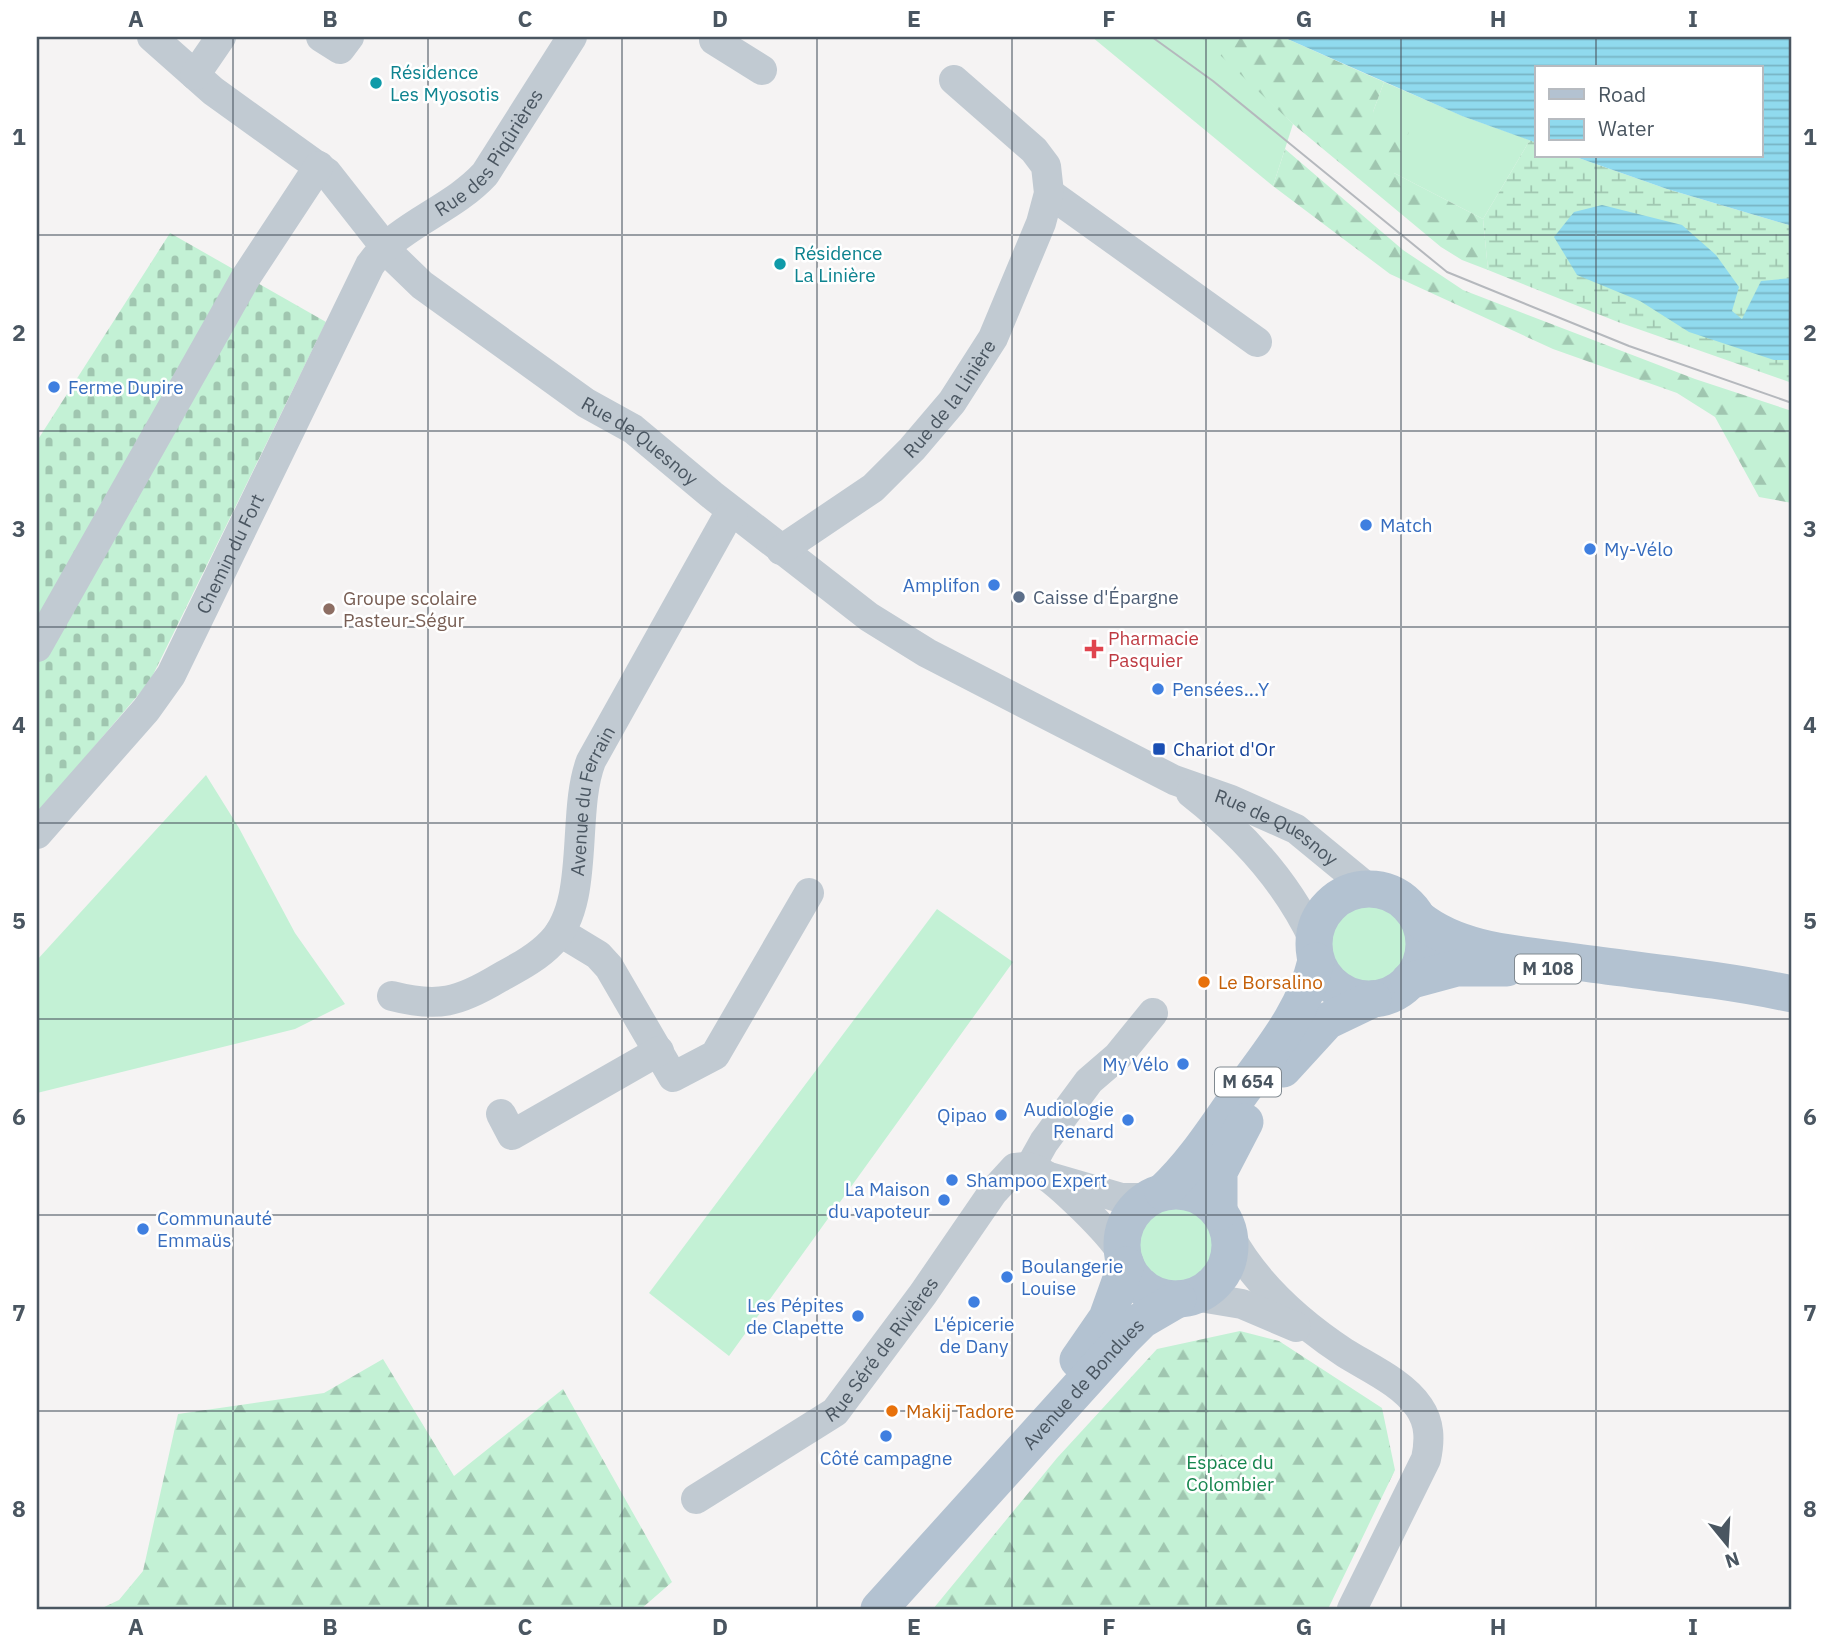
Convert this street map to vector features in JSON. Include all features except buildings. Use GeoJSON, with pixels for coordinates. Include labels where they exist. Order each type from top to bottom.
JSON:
{"type":"FeatureCollection","features":[{"type":"Feature","properties":{"kind":"main road"},"geometry":{"type":"LineString","coordinates":[[1369,889],[1399,898],[1419,919],[1424,952],[1418,970],[1393,994],[1373,999],[1355,998],[1338,990],[1324,977],[1315,950],[1320,918],[1331,903],[1351,892],[1369,889]]}},
{"type":"Feature","properties":{"kind":"main road","name":"M 108"},"geometry":{"type":"LineString","coordinates":[[1419,919],[1445,936],[1491,949],[1792,995]]}},
{"type":"Feature","properties":{"kind":"main road","name":"M 654"},"geometry":{"type":"LineString","coordinates":[[1156,1195],[1188,1168],[1290,1025],[1307,993],[1315,950]]}},
{"type":"Feature","properties":{"kind":"main road","name":"M 108"},"geometry":{"type":"LineString","coordinates":[[1409,981],[1441,970],[1465,967],[1690,978]]}},
{"type":"Feature","properties":{"kind":"main road","name":"M 654"},"geometry":{"type":"LineString","coordinates":[[1224,1224],[1217,1187],[1222,1165],[1262,1097],[1320,1027],[1337,1014],[1373,999]]}},
{"type":"Feature","properties":{"kind":"main road"},"geometry":{"type":"LineString","coordinates":[[1192,1193],[1207,1200],[1224,1224],[1229,1254],[1223,1272],[1210,1286],[1186,1297],[1160,1297],[1146,1290],[1135,1281],[1124,1259],[1127,1222],[1135,1210],[1156,1195],[1192,1193]]}},
{"type":"Feature","properties":{"kind":"main road","name":"Avenue de Bondues"},"geometry":{"type":"LineString","coordinates":[[994,1478],[1098,1331],[1117,1294],[1124,1259]]}},
{"type":"Feature","properties":{"kind":"main road","name":"Avenue de Bondues"},"geometry":{"type":"LineString","coordinates":[[879,1609],[994,1478],[1134,1327],[1186,1297]]}},
{"type":"Feature","properties":{"kind":"street","name":"Rue de Quesnoy"},"geometry":{"type":"LineString","coordinates":[[152,37],[195,75],[319,166],[334,180],[384,247],[422,285],[586,403],[633,429],[780,550],[890,631],[1174,780],[1231,800],[1296,829],[1369,889]]}},
{"type":"Feature","properties":{"kind":"street"},"geometry":{"type":"LineString","coordinates":[[195,75],[221,37]]}},
{"type":"Feature","properties":{"kind":"street"},"geometry":{"type":"LineString","coordinates":[[321,37],[340,49],[349,37]]}},
{"type":"Feature","properties":{"kind":"street","name":"Rue des Piqûrières"},"geometry":{"type":"LineString","coordinates":[[384,247],[468,192],[485,174],[572,37]]}},
{"type":"Feature","properties":{"kind":"street"},"geometry":{"type":"LineString","coordinates":[[716,37],[715,40],[762,70]]}},
{"type":"Feature","properties":{"kind":"street","name":"Rue de la Linière"},"geometry":{"type":"LineString","coordinates":[[780,550],[873,488],[953,402],[1000,323],[1017,276],[1041,223],[1049,193],[1048,174],[1041,158],[954,80]]}},
{"type":"Feature","properties":{"kind":"street"},"geometry":{"type":"LineString","coordinates":[[37,647],[246,276],[319,166]]}},
{"type":"Feature","properties":{"kind":"street"},"geometry":{"type":"LineString","coordinates":[[1049,193],[1257,342]]}},
{"type":"Feature","properties":{"kind":"street","name":"Chemin du Fort"},"geometry":{"type":"LineString","coordinates":[[37,834],[146,710],[171,675],[370,265],[384,247]]}},
{"type":"Feature","properties":{"kind":"street","name":"Avenue du Ferrain"},"geometry":{"type":"LineString","coordinates":[[392,996],[431,1003],[458,999],[539,953],[560,932],[572,895],[583,789],[591,761],[724,523],[733,513]]}},
{"type":"Feature","properties":{"kind":"street","name":"Rue de Quesnoy"},"geometry":{"type":"LineString","coordinates":[[1174,780],[1217,814],[1259,856],[1290,896],[1315,950]]}},
{"type":"Feature","properties":{"kind":"street"},"geometry":{"type":"LineString","coordinates":[[560,932],[598,955],[609,967],[673,1077],[715,1055],[809,893]]}},
{"type":"Feature","properties":{"kind":"street"},"geometry":{"type":"LineString","coordinates":[[1038,1171],[1044,1142],[1089,1081],[1125,1050],[1153,1013]]}},
{"type":"Feature","properties":{"kind":"street"},"geometry":{"type":"LineString","coordinates":[[501,1114],[512,1135],[659,1051]]}},
{"type":"Feature","properties":{"kind":"street","name":"Rue Séré de Rivières"},"geometry":{"type":"LineString","coordinates":[[696,1499],[832,1415],[923,1294],[998,1184],[1016,1168],[1038,1171]]}},
{"type":"Feature","properties":{"kind":"street"},"geometry":{"type":"LineString","coordinates":[[1038,1171],[1121,1198],[1156,1195]]}},
{"type":"Feature","properties":{"kind":"street"},"geometry":{"type":"LineString","coordinates":[[1038,1171],[1110,1236],[1124,1259]]}},
{"type":"Feature","properties":{"kind":"street"},"geometry":{"type":"LineString","coordinates":[[1224,1224],[1245,1265],[1264,1287],[1327,1341],[1407,1394],[1422,1410],[1429,1431],[1426,1458],[1417,1481],[1352,1609]]}},
{"type":"Feature","properties":{"kind":"street"},"geometry":{"type":"LineString","coordinates":[[1186,1297],[1242,1304],[1327,1341]]}},
{"type":"Feature","properties":{"kind":"green space"},"geometry":{"type":"Polygon","coordinates":[[[1092,37],[1201,37],[1209,42],[1293,124],[1273,186],[1092,37]]]}},
{"type":"Feature","properties":{"kind":"green space"},"geometry":{"type":"Polygon","coordinates":[[[1201,37],[1283,37],[1384,82],[1373,112],[1409,132],[1394,173],[1483,219],[1488,270],[1462,260],[1441,247],[1293,124],[1201,37]]]}},
{"type":"Feature","properties":{"kind":"green space"},"geometry":{"type":"Polygon","coordinates":[[[1384,82],[1465,117],[1530,140],[1483,219],[1394,173],[1373,112],[1384,82]]]}},
{"type":"Feature","properties":{"kind":"green space"},"geometry":{"type":"Polygon","coordinates":[[[1530,140],[1535,142],[1535,158],[1579,158],[1667,189],[1792,226],[1792,383],[1618,322],[1488,270],[1483,219],[1530,140]]]}},
{"type":"Feature","properties":{"kind":"green space"},"geometry":{"type":"Polygon","coordinates":[[[1285,149],[1403,250],[1463,290],[1695,379],[1792,411],[1792,503],[1759,497],[1715,417],[1677,393],[1553,349],[1390,274],[1273,186],[1285,149]]]}},
{"type":"Feature","properties":{"kind":"green space"},"geometry":{"type":"Polygon","coordinates":[[[170,233],[326,322],[150,681],[37,814],[37,441],[170,233]]]}},
{"type":"Feature","properties":{"kind":"green space"},"geometry":{"type":"Polygon","coordinates":[[[206,775],[239,828],[295,933],[345,1004],[295,1029],[37,1093],[37,960],[206,775]]]}},
{"type":"Feature","properties":{"kind":"green space"},"geometry":{"type":"Polygon","coordinates":[[[1369,905],[1384,908],[1396,917],[1405,929],[1408,944],[1405,959],[1396,971],[1384,980],[1369,983],[1354,980],[1342,971],[1333,959],[1330,944],[1333,929],[1342,917],[1354,908],[1369,905]]]}},
{"type":"Feature","properties":{"kind":"green space"},"geometry":{"type":"Polygon","coordinates":[[[937,909],[1013,962],[729,1356],[649,1293],[937,909]]]}},
{"type":"Feature","properties":{"kind":"green space"},"geometry":{"type":"Polygon","coordinates":[[[1176,1207],[1190,1210],[1203,1218],[1211,1231],[1214,1245],[1211,1259],[1203,1272],[1190,1280],[1176,1283],[1162,1280],[1149,1272],[1141,1259],[1138,1245],[1141,1231],[1149,1218],[1162,1210],[1176,1207]]]}},
{"type":"Feature","properties":{"kind":"green space","name":"Espace du Colombier"},"geometry":{"type":"Polygon","coordinates":[[[1240,1331],[1279,1341],[1382,1408],[1395,1470],[1328,1609],[933,1609],[1057,1458],[1157,1349],[1240,1331]]]}},
{"type":"Feature","properties":{"kind":"green space"},"geometry":{"type":"Polygon","coordinates":[[[383,1359],[454,1476],[563,1389],[672,1582],[641,1609],[100,1609],[119,1600],[143,1571],[178,1414],[324,1393],[383,1359]]]}},
{"type":"Feature","properties":{"kind":"water"},"geometry":{"type":"Polygon","coordinates":[[[1283,37],[1792,37],[1792,226],[1667,189],[1579,158],[1762,158],[1762,66],[1535,66],[1535,142],[1462,116],[1283,37]]]}},
{"type":"Feature","properties":{"kind":"water"},"geometry":{"type":"Polygon","coordinates":[[[1602,205],[1682,225],[1716,255],[1739,287],[1732,311],[1742,319],[1761,281],[1792,278],[1792,360],[1774,360],[1689,332],[1640,301],[1577,275],[1554,237],[1574,212],[1602,205]]]}},
{"type":"Feature","properties":{"kind":"tram line"},"geometry":{"type":"LineString","coordinates":[[1152,37],[1213,81],[1447,272],[1629,346],[1792,403]]}},
{"type":"Feature","properties":{"kind":"place","name":"Résidence Les Myosotis"},"geometry":{"type":"Point","coordinates":[376,83]}},
{"type":"Feature","properties":{"kind":"place","name":"Résidence La Linière"},"geometry":{"type":"Point","coordinates":[780,264]}},
{"type":"Feature","properties":{"kind":"place","name":"Ferme Dupire"},"geometry":{"type":"Point","coordinates":[54,387]}},
{"type":"Feature","properties":{"kind":"place","name":"Match"},"geometry":{"type":"Point","coordinates":[1366,525]}},
{"type":"Feature","properties":{"kind":"place","name":"My-Vélo"},"geometry":{"type":"Point","coordinates":[1590,549]}},
{"type":"Feature","properties":{"kind":"place","name":"Amplifon"},"geometry":{"type":"Point","coordinates":[994,585]}},
{"type":"Feature","properties":{"kind":"place","name":"Caisse d'Épargne"},"geometry":{"type":"Point","coordinates":[1019,597]}},
{"type":"Feature","properties":{"kind":"place","name":"Groupe scolaire Pasteur-Ségur"},"geometry":{"type":"Point","coordinates":[329,609]}},
{"type":"Feature","properties":{"kind":"place","name":"Pharmacie Pasquier"},"geometry":{"type":"Point","coordinates":[1094,649]}},
{"type":"Feature","properties":{"kind":"place","name":"Pensées...Y"},"geometry":{"type":"Point","coordinates":[1158,689]}},
{"type":"Feature","properties":{"kind":"place","name":"Chariot d'Or"},"geometry":{"type":"Point","coordinates":[1159,749]}},
{"type":"Feature","properties":{"kind":"place","name":"Le Borsalino"},"geometry":{"type":"Point","coordinates":[1204,982]}},
{"type":"Feature","properties":{"kind":"place","name":"My Vélo"},"geometry":{"type":"Point","coordinates":[1183,1064]}},
{"type":"Feature","properties":{"kind":"place","name":"Qipao"},"geometry":{"type":"Point","coordinates":[1001,1115]}},
{"type":"Feature","properties":{"kind":"place","name":"Audiologie Renard"},"geometry":{"type":"Point","coordinates":[1128,1120]}},
{"type":"Feature","properties":{"kind":"place","name":"Shampoo Expert"},"geometry":{"type":"Point","coordinates":[952,1180]}},
{"type":"Feature","properties":{"kind":"place","name":"La Maison du vapoteur"},"geometry":{"type":"Point","coordinates":[944,1200]}},
{"type":"Feature","properties":{"kind":"place","name":"Communauté Emmaüs"},"geometry":{"type":"Point","coordinates":[143,1229]}},
{"type":"Feature","properties":{"kind":"place","name":"Boulangerie Louise"},"geometry":{"type":"Point","coordinates":[1007,1277]}},
{"type":"Feature","properties":{"kind":"place","name":"L'épicerie de Dany"},"geometry":{"type":"Point","coordinates":[974,1302]}},
{"type":"Feature","properties":{"kind":"place","name":"Les Pépites de Clapette"},"geometry":{"type":"Point","coordinates":[858,1316]}},
{"type":"Feature","properties":{"kind":"place","name":"Makij Tadore"},"geometry":{"type":"Point","coordinates":[892,1411]}},
{"type":"Feature","properties":{"kind":"place","name":"Côté campagne"},"geometry":{"type":"Point","coordinates":[886,1436]}}]}
